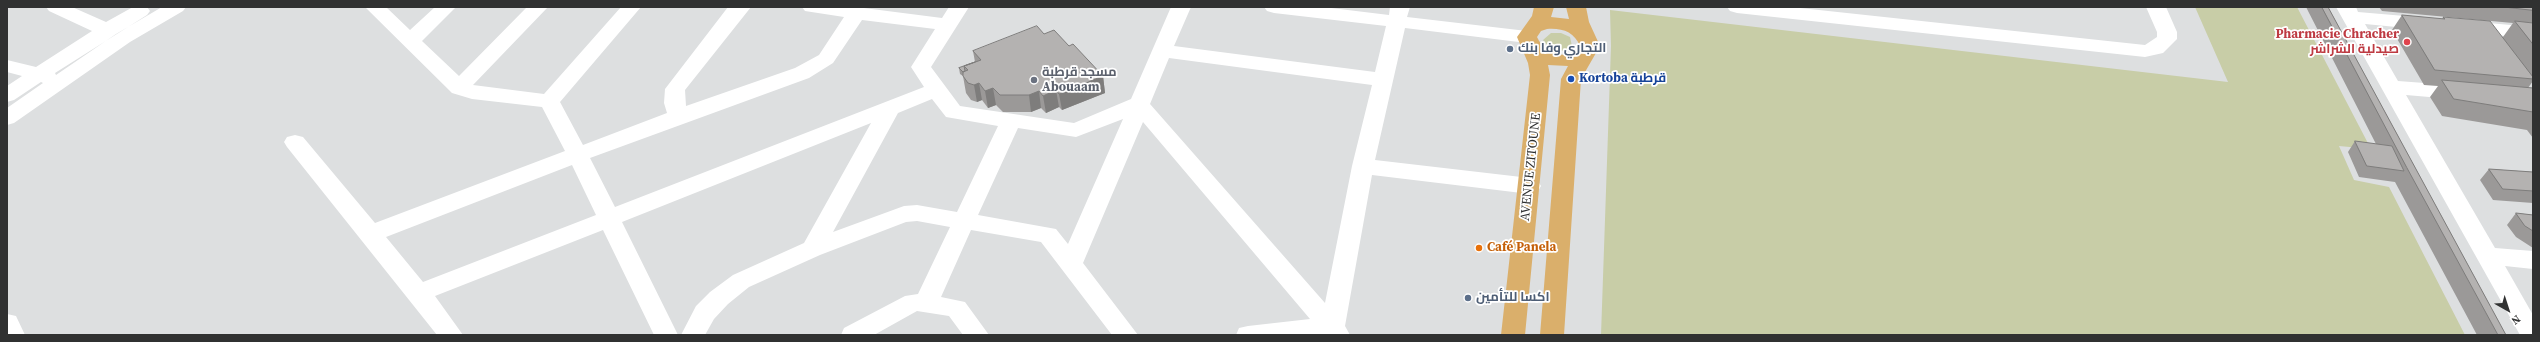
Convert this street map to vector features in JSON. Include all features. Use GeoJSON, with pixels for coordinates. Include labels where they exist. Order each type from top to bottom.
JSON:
{"type":"FeatureCollection","features":[{"type":"Feature","properties":{"kind":"main road"},"geometry":{"type":"LineString","coordinates":[[1531,38],[1542,16],[1544,7]]}},
{"type":"Feature","properties":{"kind":"main road"},"geometry":{"type":"LineString","coordinates":[[1552,335],[1572,78],[1586,43],[1576,7]]}},
{"type":"Feature","properties":{"kind":"main road"},"geometry":{"type":"LineString","coordinates":[[1531,38],[1546,23],[1560,23],[1570,25],[1586,43]]}},
{"type":"Feature","properties":{"kind":"main road"},"geometry":{"type":"LineString","coordinates":[[1531,38],[1550,59],[1562,61],[1572,60],[1586,43]]}},
{"type":"Feature","properties":{"kind":"main road","name":"AVENUE ZITOUNE"},"geometry":{"type":"LineString","coordinates":[[1513,335],[1530,186],[1540,75],[1531,38]]}},
{"type":"Feature","properties":{"kind":"street"},"geometry":{"type":"LineString","coordinates":[[56,7],[106,30]]}},
{"type":"Feature","properties":{"kind":"street"},"geometry":{"type":"LineString","coordinates":[[7,95],[106,30],[146,7]]}},
{"type":"Feature","properties":{"kind":"street"},"geometry":{"type":"LineString","coordinates":[[7,118],[123,38],[176,7]]}},
{"type":"Feature","properties":{"kind":"street"},"geometry":{"type":"LineString","coordinates":[[375,7],[459,88],[472,92],[549,101]]}},
{"type":"Feature","properties":{"kind":"street"},"geometry":{"type":"LineString","coordinates":[[410,41],[446,7]]}},
{"type":"Feature","properties":{"kind":"street"},"geometry":{"type":"LineString","coordinates":[[459,88],[538,7]]}},
{"type":"Feature","properties":{"kind":"street"},"geometry":{"type":"LineString","coordinates":[[549,101],[631,7]]}},
{"type":"Feature","properties":{"kind":"street"},"geometry":{"type":"LineString","coordinates":[[679,116],[674,103],[675,89],[736,10],[741,7]]}},
{"type":"Feature","properties":{"kind":"street"},"geometry":{"type":"LineString","coordinates":[[812,7],[947,25]]}},
{"type":"Feature","properties":{"kind":"street"},"geometry":{"type":"LineString","coordinates":[[959,7],[920,67],[954,112],[1011,122],[1076,130],[1139,104]]}},
{"type":"Feature","properties":{"kind":"street"},"geometry":{"type":"LineString","coordinates":[[1071,264],[1181,7]]}},
{"type":"Feature","properties":{"kind":"street"},"geometry":{"type":"LineString","coordinates":[[1274,7],[1398,14],[1531,38]]}},
{"type":"Feature","properties":{"kind":"street"},"geometry":{"type":"LineString","coordinates":[[1737,7],[1892,15],[2145,51],[2156,49],[2167,40],[2167,32],[2156,7]]}},
{"type":"Feature","properties":{"kind":"street"},"geometry":{"type":"LineString","coordinates":[[2349,12],[2484,29],[2533,33]]}},
{"type":"Feature","properties":{"kind":"street"},"geometry":{"type":"LineString","coordinates":[[2349,12],[2532,335]]}},
{"type":"Feature","properties":{"kind":"street"},"geometry":{"type":"LineString","coordinates":[[370,234],[679,116],[814,67],[834,50],[857,13]]}},
{"type":"Feature","properties":{"kind":"street"},"geometry":{"type":"LineString","coordinates":[[1334,333],[1363,166],[1398,14]]}},
{"type":"Feature","properties":{"kind":"street"},"geometry":{"type":"LineString","coordinates":[[2484,29],[2497,47]]}},
{"type":"Feature","properties":{"kind":"street"},"geometry":{"type":"LineString","coordinates":[[1161,51],[1384,80]]}},
{"type":"Feature","properties":{"kind":"street"},"geometry":{"type":"LineString","coordinates":[[7,66],[39,74],[57,83]]}},
{"type":"Feature","properties":{"kind":"street"},"geometry":{"type":"LineString","coordinates":[[2391,87],[2486,95]]}},
{"type":"Feature","properties":{"kind":"street"},"geometry":{"type":"LineString","coordinates":[[419,293],[936,90]]}},
{"type":"Feature","properties":{"kind":"street"},"geometry":{"type":"LineString","coordinates":[[549,101],[578,154],[608,219],[666,335]]}},
{"type":"Feature","properties":{"kind":"street"},"geometry":{"type":"LineString","coordinates":[[1139,104],[1334,333]]}},
{"type":"Feature","properties":{"kind":"street"},"geometry":{"type":"LineString","coordinates":[[812,249],[890,108]]}},
{"type":"Feature","properties":{"kind":"street"},"geometry":{"type":"LineString","coordinates":[[926,303],[963,221],[1011,122]]}},
{"type":"Feature","properties":{"kind":"street"},"geometry":{"type":"LineString","coordinates":[[295,142],[419,293],[451,335]]}},
{"type":"Feature","properties":{"kind":"street"},"geometry":{"type":"LineString","coordinates":[[1363,166],[1530,186]]}},
{"type":"Feature","properties":{"kind":"street"},"geometry":{"type":"LineString","coordinates":[[693,335],[705,313],[719,298],[741,281],[812,249],[904,214],[917,213],[1048,235],[1126,335]]}},
{"type":"Feature","properties":{"kind":"street"},"geometry":{"type":"LineString","coordinates":[[2488,256],[2533,260]]}},
{"type":"Feature","properties":{"kind":"street"},"geometry":{"type":"LineString","coordinates":[[853,335],[914,302],[956,308],[977,335]]}},
{"type":"Feature","properties":{"kind":"street"},"geometry":{"type":"LineString","coordinates":[[7,322],[13,335]]}},
{"type":"Feature","properties":{"kind":"street"},"geometry":{"type":"LineString","coordinates":[[1248,335],[1305,328],[1334,333]]}},
{"type":"Feature","properties":{"kind":"green space"},"geometry":{"type":"Polygon","coordinates":[[[2195,7],[2297,7],[2371,149],[2339,146],[2354,180],[2389,187],[2465,335],[1601,335],[1611,46],[1610,10],[2228,82],[2195,7]]]}},
{"type":"Feature","properties":{"kind":"green space"},"geometry":{"type":"Polygon","coordinates":[[[1551,33],[1561,33],[1570,37],[1572,46],[1563,51],[1549,48],[1543,40],[1551,33]]]}},
{"type":"Feature","properties":{"kind":"building"},"geometry":{"type":"Polygon","coordinates":[[[2322,7],[2328,7],[2506,335],[2498,335],[2407,168],[2322,7]]]}},
{"type":"Feature","properties":{"kind":"building"},"geometry":{"type":"Polygon","coordinates":[[[2504,7],[2533,7],[2533,10],[2504,7]]]}},
{"type":"Feature","properties":{"kind":"building"},"geometry":{"type":"Polygon","coordinates":[[[2402,15],[2490,21],[2533,79],[2435,70],[2402,15]]]}},
{"type":"Feature","properties":{"kind":"building"},"geometry":{"type":"Polygon","coordinates":[[[2515,21],[2533,23],[2533,44],[2515,21]]]}},
{"type":"Feature","properties":{"kind":"building","name":"مسجد قرطبة Abouaam"},"geometry":{"type":"Polygon","coordinates":[[[1037,26],[1044,34],[1054,30],[1069,46],[1073,44],[1103,76],[1059,94],[1056,90],[1043,96],[1039,91],[1029,95],[1000,95],[993,88],[985,91],[979,83],[974,85],[968,83],[963,76],[963,72],[968,70],[964,66],[981,60],[973,51],[1037,26]]]}},
{"type":"Feature","properties":{"kind":"building"},"geometry":{"type":"Polygon","coordinates":[[[964,66],[965,71],[963,72],[959,68],[964,66]]]}},
{"type":"Feature","properties":{"kind":"building"},"geometry":{"type":"Polygon","coordinates":[[[2442,80],[2533,88],[2533,112],[2454,99],[2442,80]]]}},
{"type":"Feature","properties":{"kind":"building"},"geometry":{"type":"Polygon","coordinates":[[[2355,141],[2392,146],[2404,171],[2367,166],[2355,141]]]}},
{"type":"Feature","properties":{"kind":"building"},"geometry":{"type":"Polygon","coordinates":[[[2489,169],[2533,172],[2533,191],[2503,189],[2489,169]]]}},
{"type":"Feature","properties":{"kind":"building"},"geometry":{"type":"Polygon","coordinates":[[[2516,213],[2533,215],[2533,231],[2525,226],[2516,213]]]}},
{"type":"Feature","properties":{"kind":"place","name":"Pharmacie Chracher صيدلية الشراشر"},"geometry":{"type":"Point","coordinates":[2407,42]}},
{"type":"Feature","properties":{"kind":"place","name":"التجاري وفا بنك"},"geometry":{"type":"Point","coordinates":[1510,49]}},
{"type":"Feature","properties":{"kind":"place","name":"Kortoba قرطبة"},"geometry":{"type":"Point","coordinates":[1571,79]}},
{"type":"Feature","properties":{"kind":"place","name":"مسجد قرطبة Abouaam"},"geometry":{"type":"Point","coordinates":[1034,80]}},
{"type":"Feature","properties":{"kind":"place","name":"Café Panela"},"geometry":{"type":"Point","coordinates":[1479,248]}},
{"type":"Feature","properties":{"kind":"place","name":"اكسا للتأمين"},"geometry":{"type":"Point","coordinates":[1468,298]}}]}
